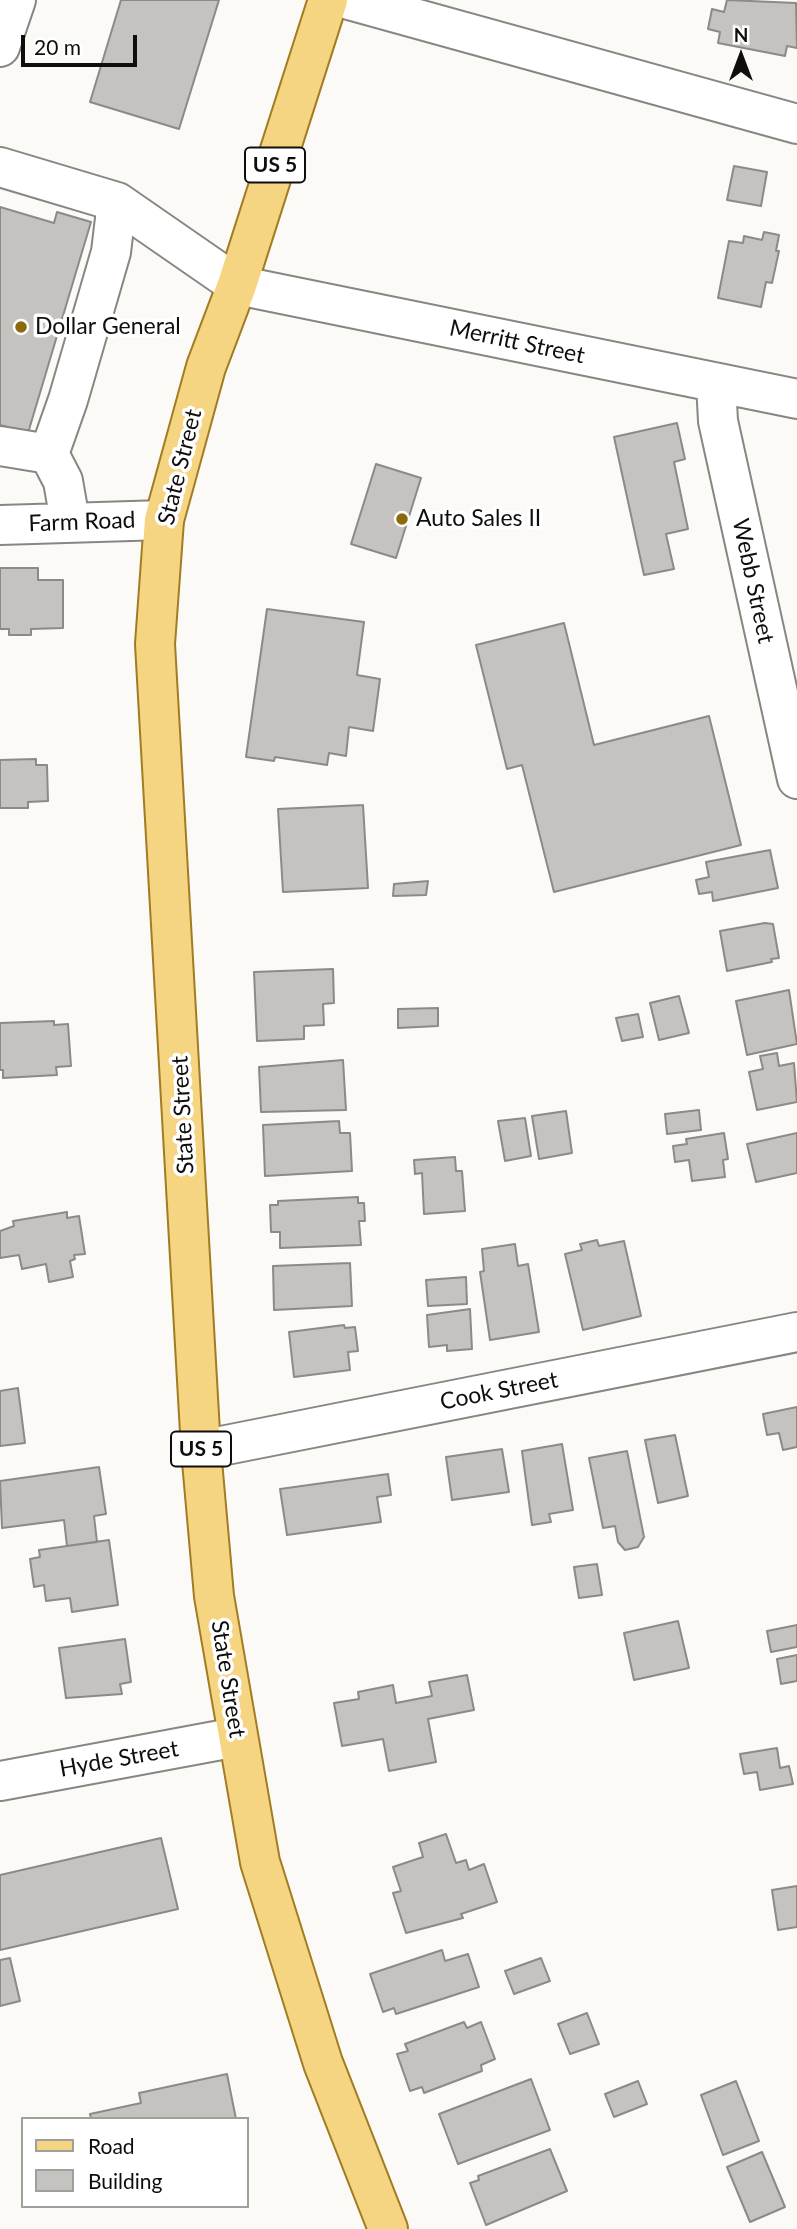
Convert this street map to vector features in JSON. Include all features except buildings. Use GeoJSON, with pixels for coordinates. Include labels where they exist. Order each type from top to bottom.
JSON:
{"type":"FeatureCollection","features":[{"type":"Feature","properties":{"kind":"main road","name":"State Street"},"geometry":{"type":"LineString","coordinates":[[328,0],[237,285],[206,367],[164,520],[155,644],[201,1450],[214,1596],[260,1862],[298,1990],[353,2147],[387,2229]]}},
{"type":"Feature","properties":{"kind":"street"},"geometry":{"type":"LineString","coordinates":[[0,47],[16,0]]}},
{"type":"Feature","properties":{"kind":"street"},"geometry":{"type":"LineString","coordinates":[[349,0],[409,8],[797,124]]}},
{"type":"Feature","properties":{"kind":"street"},"geometry":{"type":"LineString","coordinates":[[0,167],[117,202],[237,285]]}},
{"type":"Feature","properties":{"kind":"street"},"geometry":{"type":"LineString","coordinates":[[70,521],[63,481],[49,454],[68,400],[111,252],[117,202]]}},
{"type":"Feature","properties":{"kind":"street","name":"Merritt Street"},"geometry":{"type":"LineString","coordinates":[[237,285],[716,383],[796,396]]}},
{"type":"Feature","properties":{"kind":"street","name":"Webb Street"},"geometry":{"type":"LineString","coordinates":[[716,383],[718,421],[797,779]]}},
{"type":"Feature","properties":{"kind":"street"},"geometry":{"type":"LineString","coordinates":[[0,446],[49,454]]}},
{"type":"Feature","properties":{"kind":"street","name":"Farm Road"},"geometry":{"type":"LineString","coordinates":[[0,525],[164,520]]}},
{"type":"Feature","properties":{"kind":"street","name":"Cook Street"},"geometry":{"type":"LineString","coordinates":[[201,1450],[797,1332]]}},
{"type":"Feature","properties":{"kind":"street","name":"Hyde Street"},"geometry":{"type":"LineString","coordinates":[[0,1781],[237,1737]]}},
{"type":"Feature","properties":{"kind":"place","name":"Dollar General"},"geometry":{"type":"Point","coordinates":[21,327]}},
{"type":"Feature","properties":{"kind":"place","name":"Auto Sales II"},"geometry":{"type":"Point","coordinates":[402,519]}}]}
